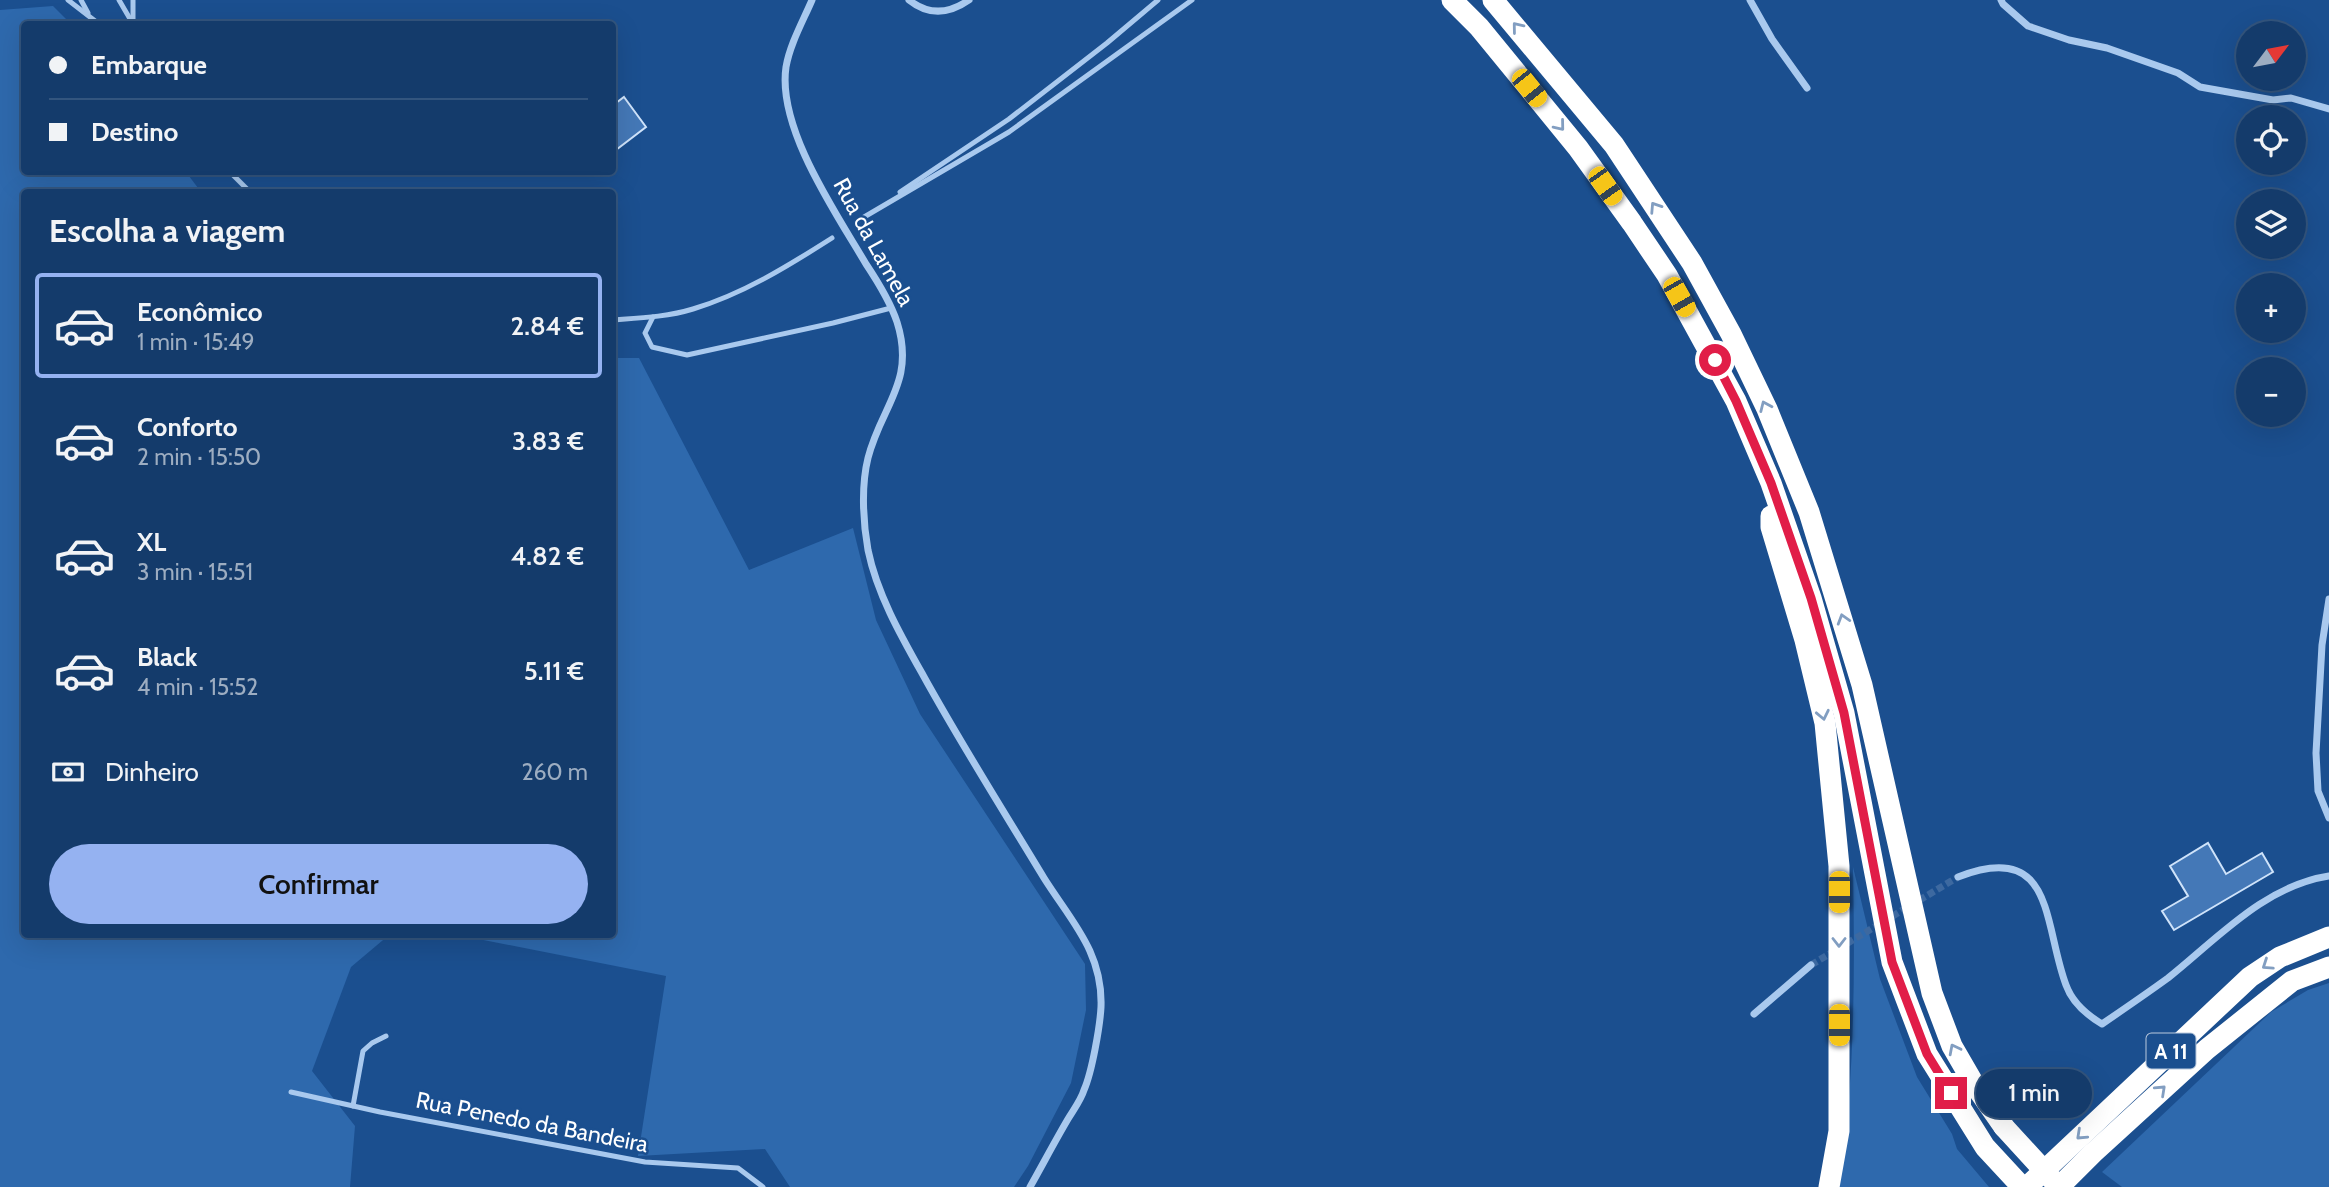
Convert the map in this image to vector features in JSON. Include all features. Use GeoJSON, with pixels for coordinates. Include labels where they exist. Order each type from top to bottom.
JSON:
{"type":"FeatureCollection","features":[{"type":"Feature","properties":{"kind":"highway"},"geometry":{"type":"LineString","coordinates":[[1452,0],[1479,27],[1578,148],[1667,275],[1736,401],[1771,483],[1811,598],[1844,713],[1892,962],[1927,1054],[1984,1147],[2022,1187]]}},
{"type":"Feature","properties":{"kind":"highway"},"geometry":{"type":"LineString","coordinates":[[1493,0],[1614,145],[1692,263],[1731,334],[1767,409],[1809,512],[1862,685],[1932,993],[1952,1046],[2004,1127],[2059,1187],[2217,1040],[2292,981],[2329,967]]}},
{"type":"Feature","properties":{"kind":"highway"},"geometry":{"type":"LineString","coordinates":[[1771,483],[1771,527],[1805,640],[1825,723],[1839,866],[1839,1131],[1829,1187]]}},
{"type":"Feature","properties":{"kind":"highway","name":"A 11"},"geometry":{"type":"LineString","coordinates":[[2027,1187],[2250,977],[2280,957],[2329,937]]}},
{"type":"Feature","properties":{"kind":"street","name":"Rua da Lamela"},"geometry":{"type":"LineString","coordinates":[[812,0],[794,40],[786,68],[786,97],[797,137],[824,193],[891,308],[902,344],[901,378],[869,457],[865,505],[868,550],[879,586],[894,620],[939,704],[1095,959],[1101,1005],[1085,1090],[1030,1187]]}},
{"type":"Feature","properties":{"kind":"street"},"geometry":{"type":"LineString","coordinates":[[909,0],[923,10],[936,12],[950,10],[969,0]]}},
{"type":"Feature","properties":{"kind":"street"},"geometry":{"type":"LineString","coordinates":[[1750,0],[1772,39],[1808,88]]}},
{"type":"Feature","properties":{"kind":"street"},"geometry":{"type":"LineString","coordinates":[[2001,0],[2028,26],[2069,40],[2107,48],[2178,73],[2200,87],[2273,100],[2291,98],[2329,109]]}},
{"type":"Feature","properties":{"kind":"street"},"geometry":{"type":"LineString","coordinates":[[2329,599],[2322,645],[2315,752],[2318,791],[2329,818]]}},
{"type":"Feature","properties":{"kind":"street"},"geometry":{"type":"LineString","coordinates":[[1958,877],[1982,868],[2012,868],[2029,878],[2042,896],[2067,987],[2085,1014],[2102,1024],[2169,977],[2221,932],[2277,893],[2315,878],[2329,876]]}},
{"type":"Feature","properties":{"kind":"street"},"geometry":{"type":"LineString","coordinates":[[1754,1014],[1811,965]]}},
{"type":"Feature","properties":{"kind":"lane"},"geometry":{"type":"LineString","coordinates":[[68,0],[96,21]]}},
{"type":"Feature","properties":{"kind":"lane"},"geometry":{"type":"LineString","coordinates":[[81,0],[88,14]]}},
{"type":"Feature","properties":{"kind":"lane"},"geometry":{"type":"LineString","coordinates":[[119,0],[132,21]]}},
{"type":"Feature","properties":{"kind":"lane"},"geometry":{"type":"LineString","coordinates":[[133,0],[134,21]]}},
{"type":"Feature","properties":{"kind":"lane"},"geometry":{"type":"LineString","coordinates":[[1158,0],[1009,119],[859,220],[1009,132],[1192,0]]}},
{"type":"Feature","properties":{"kind":"lane"},"geometry":{"type":"LineString","coordinates":[[233,175],[247,189]]}},
{"type":"Feature","properties":{"kind":"lane"},"geometry":{"type":"LineString","coordinates":[[616,320],[653,317],[693,309],[770,277],[832,238]]}},
{"type":"Feature","properties":{"kind":"lane"},"geometry":{"type":"LineString","coordinates":[[653,317],[645,333],[652,347],[687,355],[891,308]]}},
{"type":"Feature","properties":{"kind":"lane"},"geometry":{"type":"LineString","coordinates":[[353,1106],[363,1051],[372,1043],[386,1037]]}},
{"type":"Feature","properties":{"kind":"lane","name":"Rua Penedo da Bandeira"},"geometry":{"type":"LineString","coordinates":[[291,1092],[645,1162],[738,1168],[763,1187]]}},
{"type":"Feature","properties":{"kind":"shaded area"},"geometry":{"type":"Polygon","coordinates":[[[53,6],[68,21],[21,21],[21,175],[188,175],[199,189],[21,189],[21,938],[385,938],[351,967],[312,1071],[355,1126],[350,1187],[0,1187],[0,10],[53,6]]]}},
{"type":"Feature","properties":{"kind":"shaded area"},"geometry":{"type":"Polygon","coordinates":[[[616,358],[639,358],[749,570],[853,528],[876,620],[920,714],[1085,964],[1086,1010],[1071,1083],[1028,1166],[1014,1187],[790,1187],[765,1149],[638,1156],[666,976],[473,938],[616,938],[616,358]]]}},
{"type":"Feature","properties":{"kind":"shaded area"},"geometry":{"type":"Polygon","coordinates":[[[1853,867],[1880,979],[1917,1077],[1952,1134],[1957,1149],[1989,1187],[1839,1187],[1853,1027],[1853,867]]]}},
{"type":"Feature","properties":{"kind":"shaded area"},"geometry":{"type":"Polygon","coordinates":[[[2329,983],[2329,1187],[2122,1187],[2102,1172],[2271,1012],[2308,990],[2329,983]]]}},
{"type":"Feature","properties":{"kind":"building"},"geometry":{"type":"Polygon","coordinates":[[[624,97],[646,127],[616,150],[616,103],[624,97]]]}},
{"type":"Feature","properties":{"kind":"building"},"geometry":{"type":"Polygon","coordinates":[[[2208,843],[2226,874],[2262,853],[2273,872],[2174,930],[2162,911],[2188,896],[2170,866],[2208,843]]]}},
{"type":"Feature","properties":{"kind":"tunnel"},"geometry":{"type":"LineString","coordinates":[[1811,965],[1958,877]]}},
{"type":"Feature","properties":{"kind":"route"},"geometry":{"type":"LineString","coordinates":[[1715,360],[1736,401],[1771,483],[1811,598],[1844,713],[1892,962],[1927,1054],[1951,1093]]}}]}
